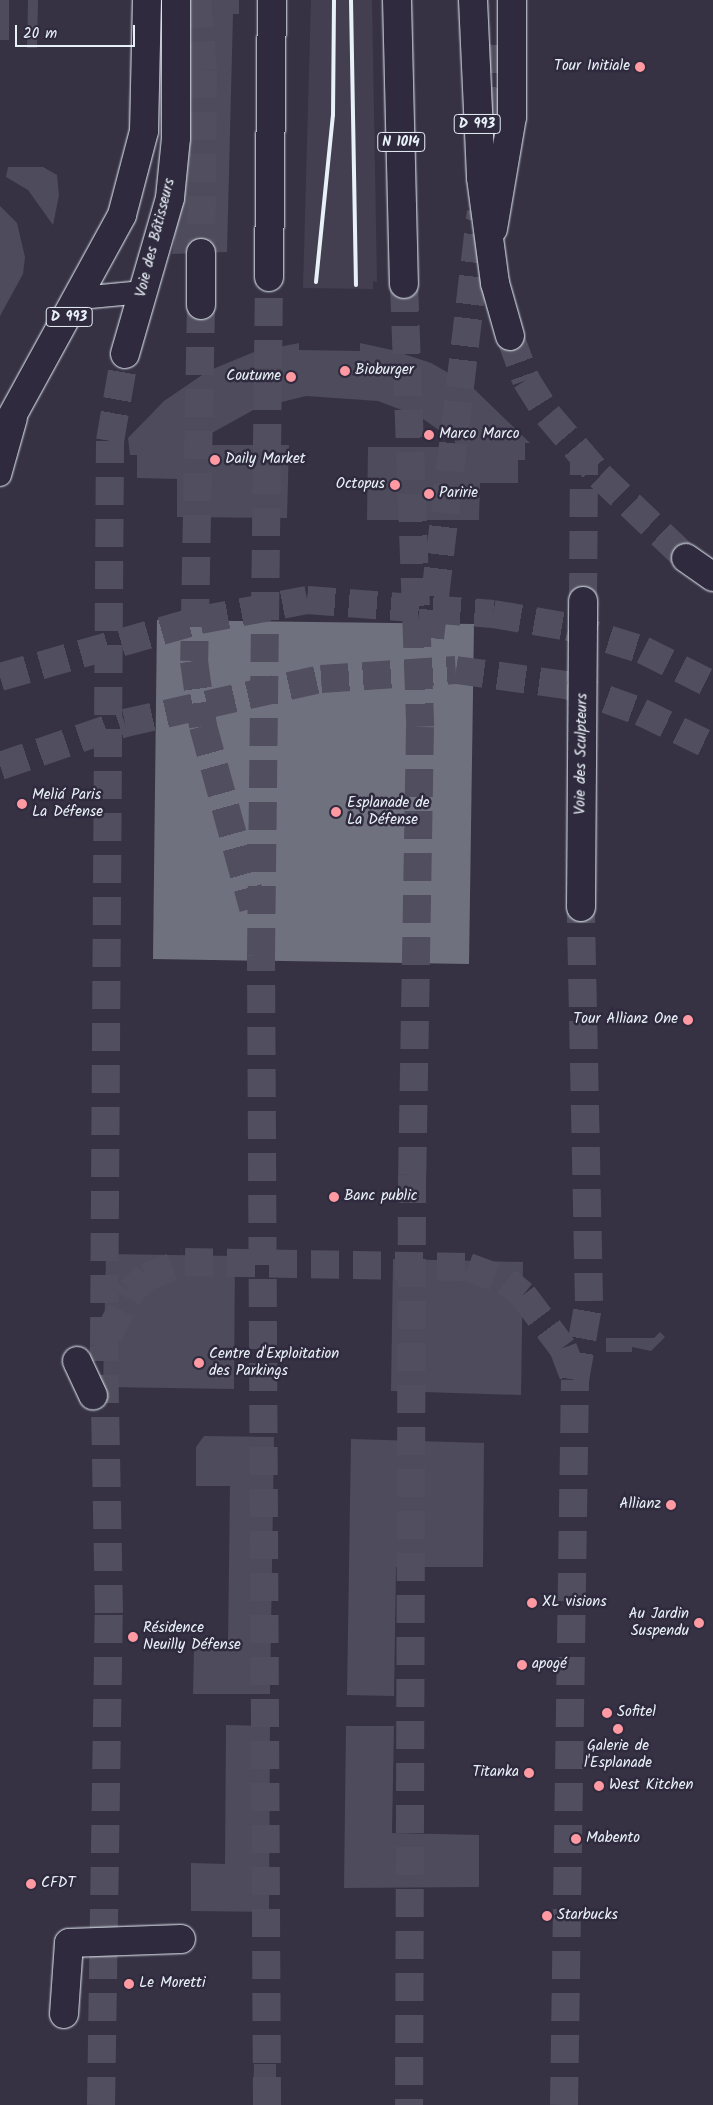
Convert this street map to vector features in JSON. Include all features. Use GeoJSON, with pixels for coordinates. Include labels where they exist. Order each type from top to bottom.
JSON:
{"type":"FeatureCollection","features":[{"type":"Feature","properties":{"kind":"main road","name":"D 993"},"geometry":{"type":"LineString","coordinates":[[0,438],[18,410],[80,298],[122,216],[138,161],[147,88],[148,0]]}},
{"type":"Feature","properties":{"kind":"main road","name":"Voie des Bâtisseurs"},"geometry":{"type":"LineString","coordinates":[[125,354],[170,198],[174,164],[176,0]]}},
{"type":"Feature","properties":{"kind":"main road"},"geometry":{"type":"LineString","coordinates":[[269,277],[272,0]]}},
{"type":"Feature","properties":{"kind":"main road","name":"N 1014"},"geometry":{"type":"LineString","coordinates":[[397,0],[404,284]]}},
{"type":"Feature","properties":{"kind":"main road","name":"D 993"},"geometry":{"type":"LineString","coordinates":[[473,0],[478,134],[489,247],[510,336]]}},
{"type":"Feature","properties":{"kind":"main road"},"geometry":{"type":"LineString","coordinates":[[489,247],[501,197],[512,117],[512,0]]}},
{"type":"Feature","properties":{"kind":"main road"},"geometry":{"type":"LineString","coordinates":[[201,253],[201,305]]}},
{"type":"Feature","properties":{"kind":"main road"},"geometry":{"type":"LineString","coordinates":[[686,558],[713,577]]}},
{"type":"Feature","properties":{"kind":"main road","name":"Voie des Sculpteurs"},"geometry":{"type":"LineString","coordinates":[[580,907],[583,602]]}},
{"type":"Feature","properties":{"kind":"main road"},"geometry":{"type":"LineString","coordinates":[[77,1361],[93,1395]]}},
{"type":"Feature","properties":{"kind":"main road"},"geometry":{"type":"LineString","coordinates":[[64,2014],[69,1943],[181,1939]]}},
{"type":"Feature","properties":{"kind":"lane"},"geometry":{"type":"LineString","coordinates":[[80,298],[143,292]]}},
{"type":"Feature","properties":{"kind":"lane"},"geometry":{"type":"LineString","coordinates":[[0,475],[18,410]]}},
{"type":"Feature","properties":{"kind":"shaded area"},"geometry":{"type":"Polygon","coordinates":[[[0,0],[9,0],[9,40],[0,40],[0,0]]]}},
{"type":"Feature","properties":{"kind":"shaded area"},"geometry":{"type":"Polygon","coordinates":[[[28,0],[38,0],[37,48],[27,48],[28,0]]]}},
{"type":"Feature","properties":{"kind":"shaded area"},"geometry":{"type":"Polygon","coordinates":[[[185,0],[239,0],[239,14],[233,14],[227,252],[172,254],[179,210],[185,0]]]}},
{"type":"Feature","properties":{"kind":"shaded area"},"geometry":{"type":"Polygon","coordinates":[[[311,0],[372,0],[377,282],[373,281],[373,289],[303,288],[311,0]]]}},
{"type":"Feature","properties":{"kind":"shaded area"},"geometry":{"type":"Polygon","coordinates":[[[8,167],[43,167],[57,175],[59,195],[53,225],[28,190],[6,177],[8,167]]]}},
{"type":"Feature","properties":{"kind":"shaded area"},"geometry":{"type":"Polygon","coordinates":[[[0,206],[17,223],[25,257],[23,274],[0,316],[0,206]]]}},
{"type":"Feature","properties":{"kind":"shaded area"},"geometry":{"type":"Polygon","coordinates":[[[299,343],[299,350],[360,351],[360,343],[392,350],[431,363],[470,385],[530,443],[525,443],[525,460],[518,460],[518,483],[480,483],[479,520],[367,520],[368,447],[454,447],[455,441],[420,417],[378,401],[306,396],[257,408],[203,438],[203,445],[289,445],[287,518],[177,517],[177,479],[137,478],[137,455],[130,455],[128,438],[164,401],[208,371],[254,352],[299,343]]]}},
{"type":"Feature","properties":{"kind":"shaded area"},"geometry":{"type":"Polygon","coordinates":[[[106,1254],[235,1256],[234,1389],[103,1387],[106,1254]]]}},
{"type":"Feature","properties":{"kind":"shaded area"},"geometry":{"type":"Polygon","coordinates":[[[393,1259],[523,1262],[521,1395],[391,1391],[393,1259]]]}},
{"type":"Feature","properties":{"kind":"shaded area"},"geometry":{"type":"Polygon","coordinates":[[[660,1332],[665,1337],[651,1351],[632,1347],[632,1352],[606,1352],[606,1338],[654,1338],[660,1332]]]}},
{"type":"Feature","properties":{"kind":"shaded area"},"geometry":{"type":"Polygon","coordinates":[[[204,1436],[274,1437],[270,1694],[193,1694],[194,1647],[228,1646],[230,1486],[196,1486],[196,1447],[204,1436]]]}},
{"type":"Feature","properties":{"kind":"shaded area"},"geometry":{"type":"Polygon","coordinates":[[[351,1439],[484,1443],[483,1567],[396,1567],[394,1696],[347,1695],[351,1439]]]}},
{"type":"Feature","properties":{"kind":"shaded area"},"geometry":{"type":"Polygon","coordinates":[[[226,1725],[270,1726],[269,1912],[191,1911],[191,1863],[225,1864],[226,1725]]]}},
{"type":"Feature","properties":{"kind":"shaded area"},"geometry":{"type":"Polygon","coordinates":[[[346,1726],[394,1726],[392,1833],[479,1835],[479,1887],[344,1888],[346,1726]]]}},
{"type":"Feature","properties":{"kind":"shaded area"},"geometry":{"type":"Polygon","coordinates":[[[254,2064],[276,2064],[276,2105],[253,2105],[254,2064]]]}},
{"type":"Feature","properties":{"kind":"water"},"geometry":{"type":"Polygon","coordinates":[[[157,620],[474,624],[469,964],[153,959],[157,620]]]}},
{"type":"Feature","properties":{"kind":"tunnel"},"geometry":{"type":"LineString","coordinates":[[197,0],[203,70],[201,253]]}},
{"type":"Feature","properties":{"kind":"tunnel"},"geometry":{"type":"LineString","coordinates":[[488,157],[503,36]]}},
{"type":"Feature","properties":{"kind":"tunnel"},"geometry":{"type":"LineString","coordinates":[[430,638],[481,212]]}},
{"type":"Feature","properties":{"kind":"tunnel"},"geometry":{"type":"LineString","coordinates":[[267,2105],[261,956],[269,277]]}},
{"type":"Feature","properties":{"kind":"tunnel"},"geometry":{"type":"LineString","coordinates":[[404,284],[420,727],[412,1175],[409,2105]]}},
{"type":"Feature","properties":{"kind":"tunnel"},"geometry":{"type":"LineString","coordinates":[[201,305],[194,661],[203,726],[253,908]]}},
{"type":"Feature","properties":{"kind":"tunnel"},"geometry":{"type":"LineString","coordinates":[[510,336],[526,380],[548,415],[600,476],[686,558]]}},
{"type":"Feature","properties":{"kind":"tunnel"},"geometry":{"type":"LineString","coordinates":[[101,2105],[109,1613],[104,1345],[110,441],[125,354]]}},
{"type":"Feature","properties":{"kind":"tunnel"},"geometry":{"type":"LineString","coordinates":[[583,601],[584,459]]}},
{"type":"Feature","properties":{"kind":"tunnel"},"geometry":{"type":"LineString","coordinates":[[0,677],[200,620],[307,600],[493,614],[569,627],[643,650],[713,685]]}},
{"type":"Feature","properties":{"kind":"tunnel"},"geometry":{"type":"LineString","coordinates":[[0,766],[125,723],[321,679],[456,670],[567,685],[641,712],[713,747]]}},
{"type":"Feature","properties":{"kind":"tunnel"},"geometry":{"type":"LineString","coordinates":[[564,2105],[575,1380],[589,1301],[581,907]]}},
{"type":"Feature","properties":{"kind":"tunnel"},"geometry":{"type":"LineString","coordinates":[[108,1335],[131,1291],[146,1277],[185,1262],[468,1267],[506,1281],[523,1295],[563,1348],[575,1380]]}},
{"type":"Feature","properties":{"kind":"railway"},"geometry":{"type":"LineString","coordinates":[[316,282],[333,115],[334,0]]}},
{"type":"Feature","properties":{"kind":"railway"},"geometry":{"type":"LineString","coordinates":[[351,0],[356,285]]}},
{"type":"Feature","properties":{"kind":"place","name":"Tour Initiale"},"geometry":{"type":"Point","coordinates":[640,67]}},
{"type":"Feature","properties":{"kind":"place","name":"Bioburger"},"geometry":{"type":"Point","coordinates":[345,371]}},
{"type":"Feature","properties":{"kind":"place","name":"Coutume"},"geometry":{"type":"Point","coordinates":[291,377]}},
{"type":"Feature","properties":{"kind":"place","name":"Marco Marco"},"geometry":{"type":"Point","coordinates":[429,435]}},
{"type":"Feature","properties":{"kind":"place","name":"Daily Market"},"geometry":{"type":"Point","coordinates":[215,460]}},
{"type":"Feature","properties":{"kind":"place","name":"Octopus"},"geometry":{"type":"Point","coordinates":[395,485]}},
{"type":"Feature","properties":{"kind":"place","name":"Paririe"},"geometry":{"type":"Point","coordinates":[429,494]}},
{"type":"Feature","properties":{"kind":"place","name":"Meliá Paris La Défense"},"geometry":{"type":"Point","coordinates":[22,804]}},
{"type":"Feature","properties":{"kind":"place","name":"Esplanade de La Défense"},"geometry":{"type":"Point","coordinates":[336,812]}},
{"type":"Feature","properties":{"kind":"place","name":"Tour Allianz One"},"geometry":{"type":"Point","coordinates":[688,1020]}},
{"type":"Feature","properties":{"kind":"place","name":"Banc public"},"geometry":{"type":"Point","coordinates":[334,1197]}},
{"type":"Feature","properties":{"kind":"place","name":"Centre d'Exploitation des Parkings"},"geometry":{"type":"Point","coordinates":[199,1363]}},
{"type":"Feature","properties":{"kind":"place","name":"Allianz"},"geometry":{"type":"Point","coordinates":[671,1505]}},
{"type":"Feature","properties":{"kind":"place","name":"XL visions"},"geometry":{"type":"Point","coordinates":[532,1603]}},
{"type":"Feature","properties":{"kind":"place","name":"Au Jardin Suspendu"},"geometry":{"type":"Point","coordinates":[699,1623]}},
{"type":"Feature","properties":{"kind":"place","name":"Résidence Neuilly Défense"},"geometry":{"type":"Point","coordinates":[133,1637]}},
{"type":"Feature","properties":{"kind":"place","name":"apogé"},"geometry":{"type":"Point","coordinates":[522,1665]}},
{"type":"Feature","properties":{"kind":"place","name":"Sofitel"},"geometry":{"type":"Point","coordinates":[607,1713]}},
{"type":"Feature","properties":{"kind":"place","name":"Galerie de l'Esplanade"},"geometry":{"type":"Point","coordinates":[618,1729]}},
{"type":"Feature","properties":{"kind":"place","name":"Titanka"},"geometry":{"type":"Point","coordinates":[529,1773]}},
{"type":"Feature","properties":{"kind":"place","name":"West Kitchen"},"geometry":{"type":"Point","coordinates":[599,1786]}},
{"type":"Feature","properties":{"kind":"place","name":"Mabento"},"geometry":{"type":"Point","coordinates":[576,1839]}},
{"type":"Feature","properties":{"kind":"place","name":"CFDT"},"geometry":{"type":"Point","coordinates":[31,1884]}},
{"type":"Feature","properties":{"kind":"place","name":"Starbucks"},"geometry":{"type":"Point","coordinates":[547,1916]}},
{"type":"Feature","properties":{"kind":"place","name":"Le Moretti"},"geometry":{"type":"Point","coordinates":[129,1984]}}]}
